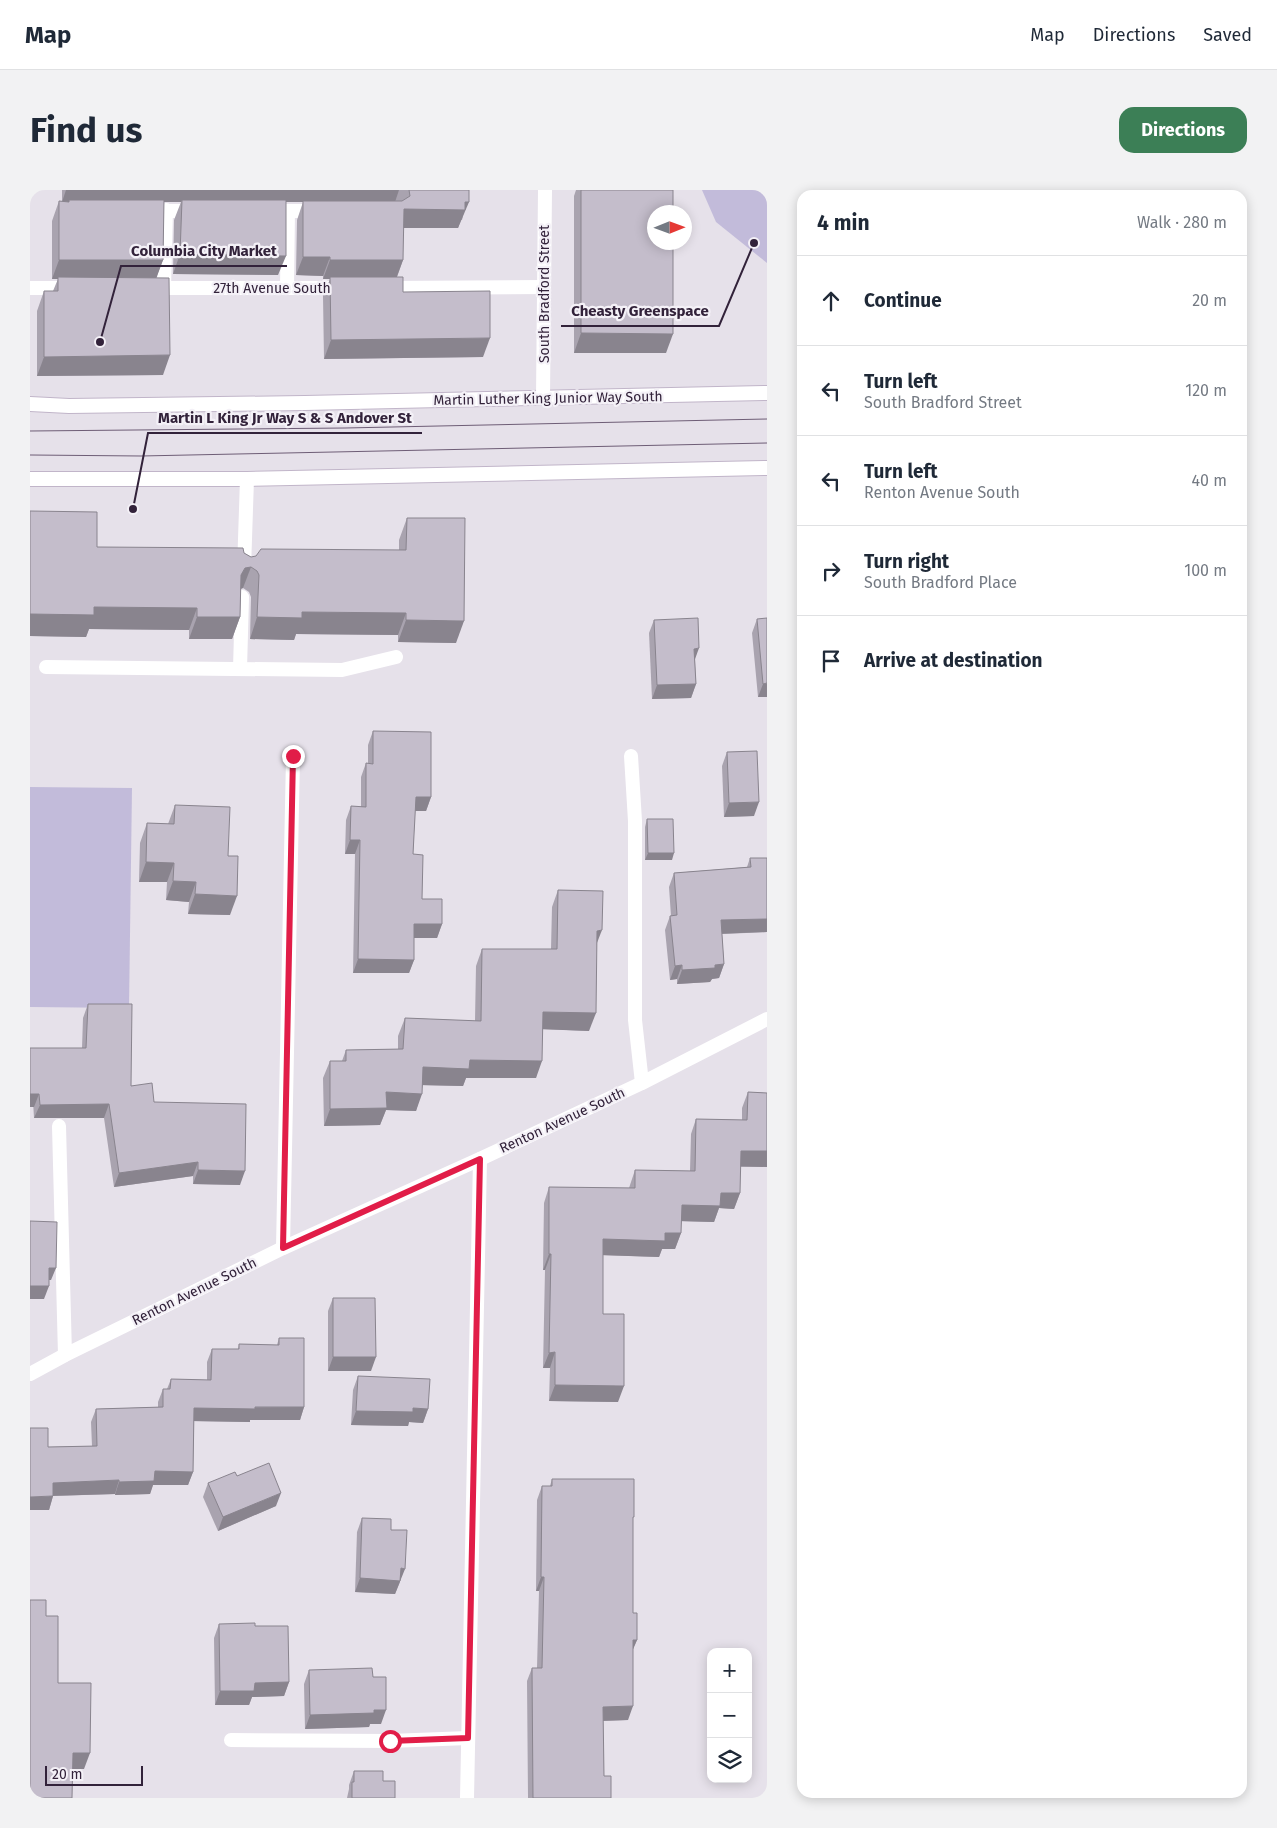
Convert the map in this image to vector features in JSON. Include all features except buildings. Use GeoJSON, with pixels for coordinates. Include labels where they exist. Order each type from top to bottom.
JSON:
{"type":"FeatureCollection","features":[{"type":"Feature","properties":{"kind":"street","name":"South Bradford Street"},"geometry":{"type":"LineString","coordinates":[[543,398],[545,190]]}},
{"type":"Feature","properties":{"kind":"street"},"geometry":{"type":"LineString","coordinates":[[136,210],[213,210]]}},
{"type":"Feature","properties":{"kind":"street"},"geometry":{"type":"LineString","coordinates":[[164,288],[166,210]]}},
{"type":"Feature","properties":{"kind":"street"},"geometry":{"type":"LineString","coordinates":[[250,210],[336,211]]}},
{"type":"Feature","properties":{"kind":"street"},"geometry":{"type":"LineString","coordinates":[[287,288],[288,211]]}},
{"type":"Feature","properties":{"kind":"street"},"geometry":{"type":"LineString","coordinates":[[376,288],[543,287]]}},
{"type":"Feature","properties":{"kind":"street"},"geometry":{"type":"LineString","coordinates":[[30,288],[86,288]]}},
{"type":"Feature","properties":{"kind":"street","name":"27th Avenue South"},"geometry":{"type":"LineString","coordinates":[[135,288],[356,288]]}},
{"type":"Feature","properties":{"kind":"street","name":"Martin Luther King Junior Way South"},"geometry":{"type":"LineString","coordinates":[[30,404],[79,406],[305,403],[767,392]]}},
{"type":"Feature","properties":{"kind":"street"},"geometry":{"type":"LineString","coordinates":[[30,479],[247,479],[767,468]]}},
{"type":"Feature","properties":{"kind":"street"},"geometry":{"type":"LineString","coordinates":[[244,570],[247,479]]}},
{"type":"Feature","properties":{"kind":"street"},"geometry":{"type":"LineString","coordinates":[[240,669],[242,597]]}},
{"type":"Feature","properties":{"kind":"street"},"geometry":{"type":"LineString","coordinates":[[46,667],[342,670],[396,657]]}},
{"type":"Feature","properties":{"kind":"street"},"geometry":{"type":"LineString","coordinates":[[283,1248],[293,756]]}},
{"type":"Feature","properties":{"kind":"street"},"geometry":{"type":"LineString","coordinates":[[631,756],[635,821],[635,1020],[642,1083]]}},
{"type":"Feature","properties":{"kind":"street","name":"Renton Avenue South"},"geometry":{"type":"LineString","coordinates":[[30,1374],[283,1248],[642,1083],[767,1020]]}},
{"type":"Feature","properties":{"kind":"street"},"geometry":{"type":"LineString","coordinates":[[59,1126],[65,1355]]}},
{"type":"Feature","properties":{"kind":"street"},"geometry":{"type":"LineString","coordinates":[[467,1798],[480,1159]]}},
{"type":"Feature","properties":{"kind":"street"},"geometry":{"type":"LineString","coordinates":[[231,1740],[390,1741],[468,1738]]}},
{"type":"Feature","properties":{"kind":"shaded area"},"geometry":{"type":"Polygon","coordinates":[[[702,190],[767,190],[767,263],[716,222],[702,190]]]}},
{"type":"Feature","properties":{"kind":"shaded area"},"geometry":{"type":"Polygon","coordinates":[[[30,787],[132,788],[129,1008],[30,1007],[30,787]]]}},
{"type":"Feature","properties":{"kind":"tram line"},"geometry":{"type":"LineString","coordinates":[[30,431],[345,428],[767,419]]}},
{"type":"Feature","properties":{"kind":"tram line"},"geometry":{"type":"LineString","coordinates":[[30,455],[141,456],[767,443]]}},
{"type":"Feature","properties":{"kind":"place","name":"Cheasty Greenspace"},"geometry":{"type":"Point","coordinates":[754,243]}},
{"type":"Feature","properties":{"kind":"place","name":"Columbia City Market"},"geometry":{"type":"Point","coordinates":[100,342]}},
{"type":"Feature","properties":{"kind":"place","name":"Martin L King Jr Way S & S Andover St"},"geometry":{"type":"Point","coordinates":[133,509]}},
{"type":"Feature","properties":{"kind":"route"},"geometry":{"type":"LineString","coordinates":[[293,756],[283,1248],[480,1159],[468,1738],[390,1741]]}}]}
